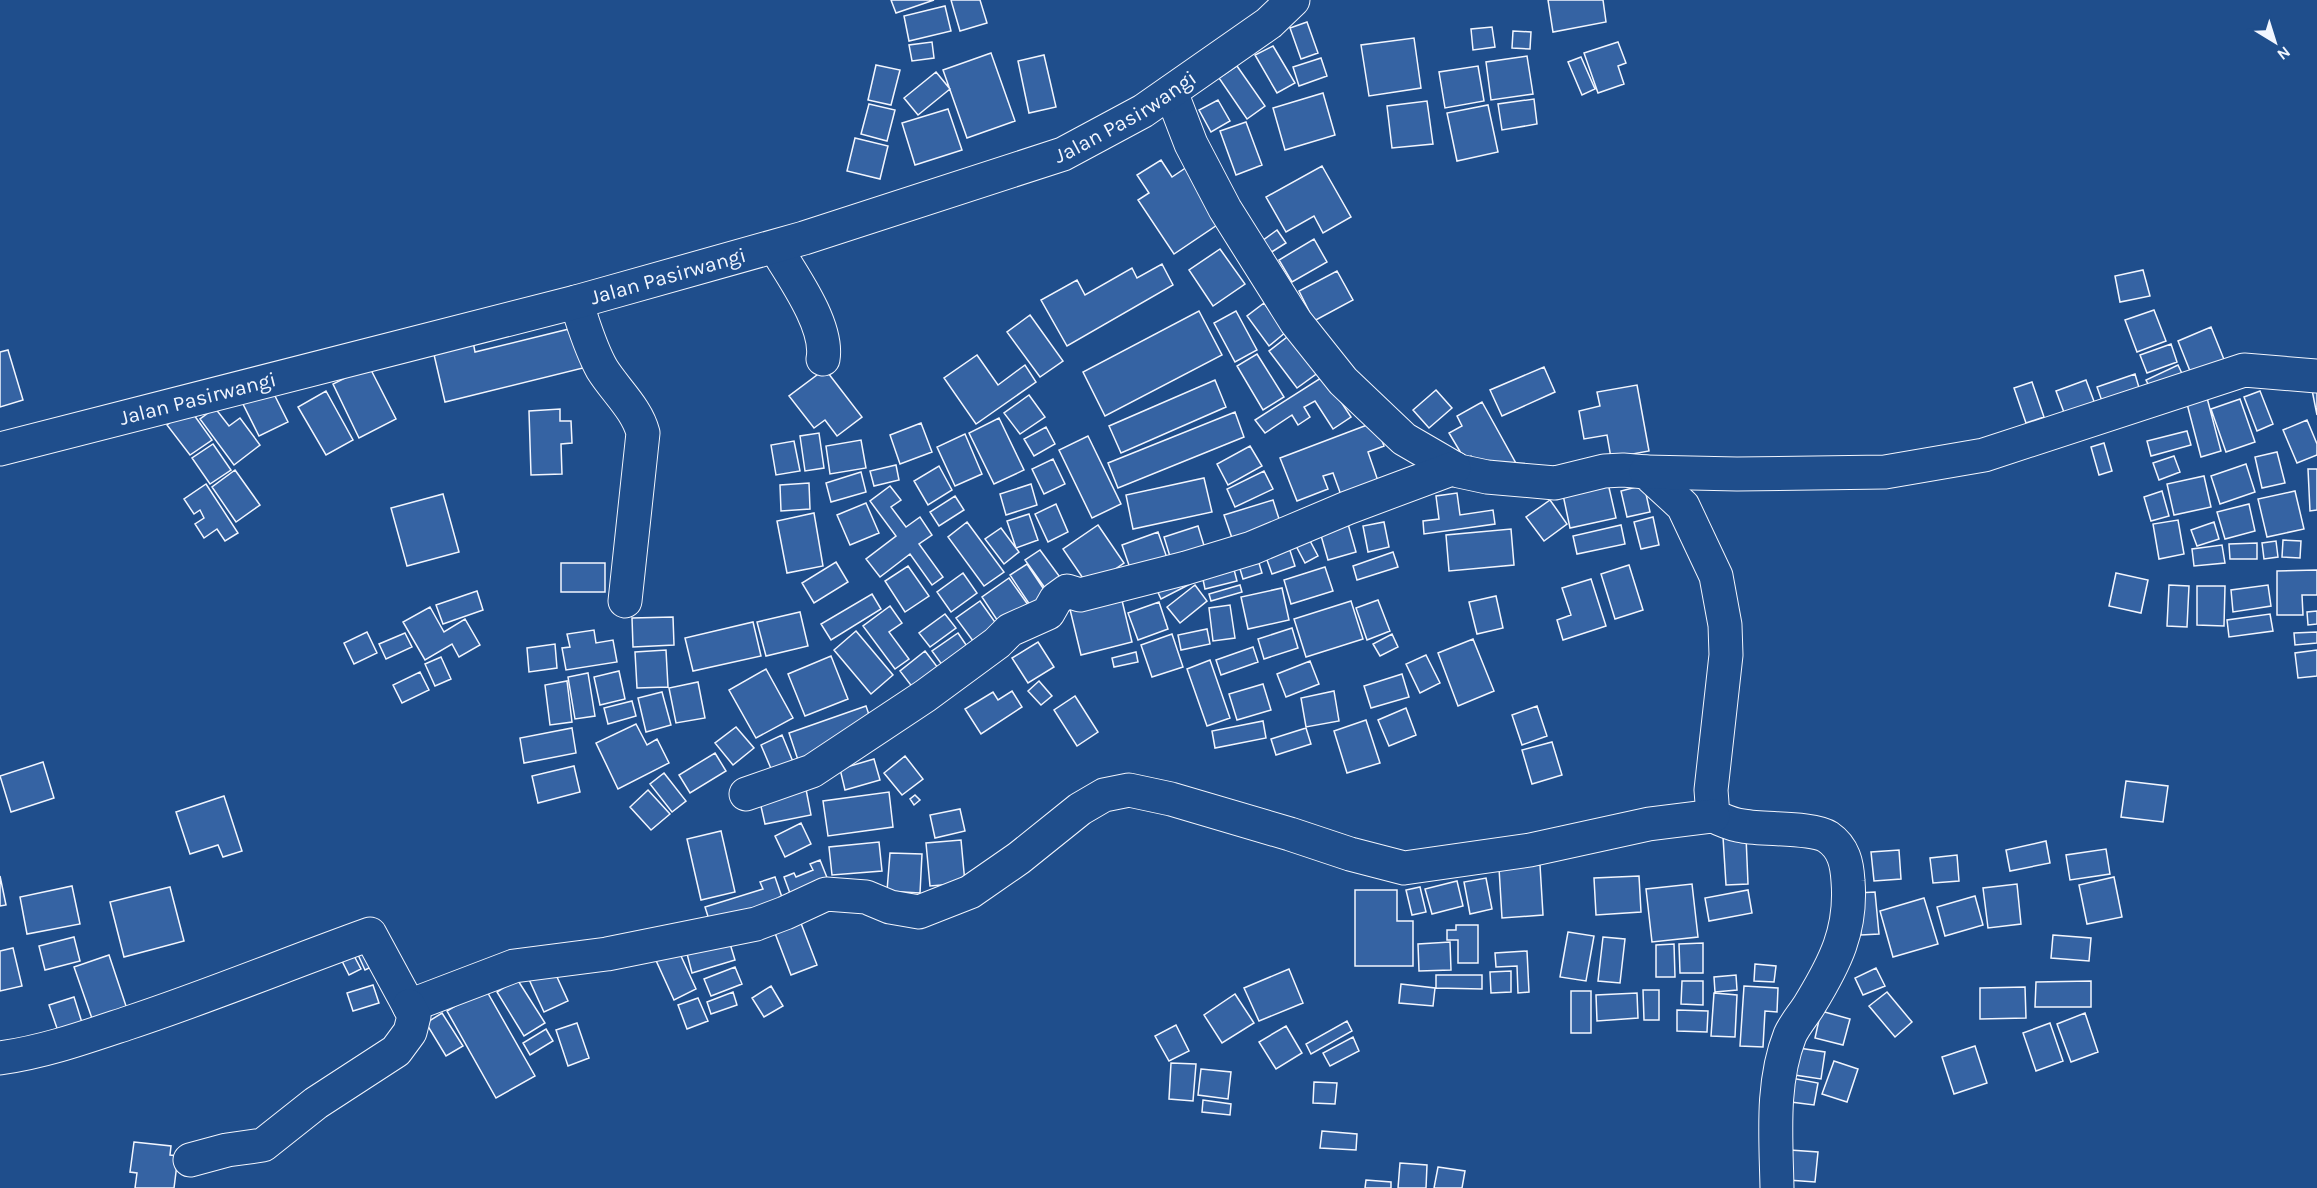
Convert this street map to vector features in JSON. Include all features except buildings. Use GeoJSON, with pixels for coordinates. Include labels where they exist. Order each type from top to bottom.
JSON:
{"type":"FeatureCollection","features":[{"type":"Feature","properties":{"kind":"street","name":"Jalan Pasirwangi"},"geometry":{"type":"LineString","coordinates":[[0,449],[576,302],[775,247],[1063,154],[1097,137],[1171,92],[1269,23],[1293,0]]}},
{"type":"Feature","properties":{"kind":"street"},"geometry":{"type":"LineString","coordinates":[[1171,92],[1191,144],[1225,209],[1296,322],[1343,381],[1404,439],[1454,468],[1487,477],[1555,483],[1604,471],[1623,470],[1737,474],[1886,472],[1984,455],[2244,370],[2317,376]]}},
{"type":"Feature","properties":{"kind":"street"},"geometry":{"type":"LineString","coordinates":[[775,247],[810,305],[825,349],[823,359]]}},
{"type":"Feature","properties":{"kind":"street"},"geometry":{"type":"LineString","coordinates":[[576,302],[594,353],[609,380],[637,417],[643,433],[625,601]]}},
{"type":"Feature","properties":{"kind":"street"},"geometry":{"type":"LineString","coordinates":[[746,794],[812,771],[926,696],[997,643],[1010,630],[1048,613],[1056,599],[1067,591],[1080,595],[1186,568],[1252,548],[1347,508],[1454,468]]}},
{"type":"Feature","properties":{"kind":"street"},"geometry":{"type":"LineString","coordinates":[[1646,472],[1683,506],[1716,576],[1725,625],[1726,655],[1711,790],[1713,816]]}},
{"type":"Feature","properties":{"kind":"street"},"geometry":{"type":"LineString","coordinates":[[409,1006],[514,966],[607,954],[756,924],[826,894],[866,897],[890,907],[919,912],[970,892],[1019,858],[1080,809],[1104,795],[1129,790],[1192,805],[1350,854],[1404,868],[1530,850],[1649,824],[1713,816],[1743,826],[1826,836],[1838,844],[1846,861],[1850,899],[1839,951],[1827,976],[1791,1034],[1777,1088],[1777,1188]]}},
{"type":"Feature","properties":{"kind":"street"},"geometry":{"type":"LineString","coordinates":[[0,1058],[33,1053],[168,1010],[370,934],[414,1016],[410,1032],[396,1050],[316,1103],[263,1145],[227,1150],[190,1160]]}}]}
